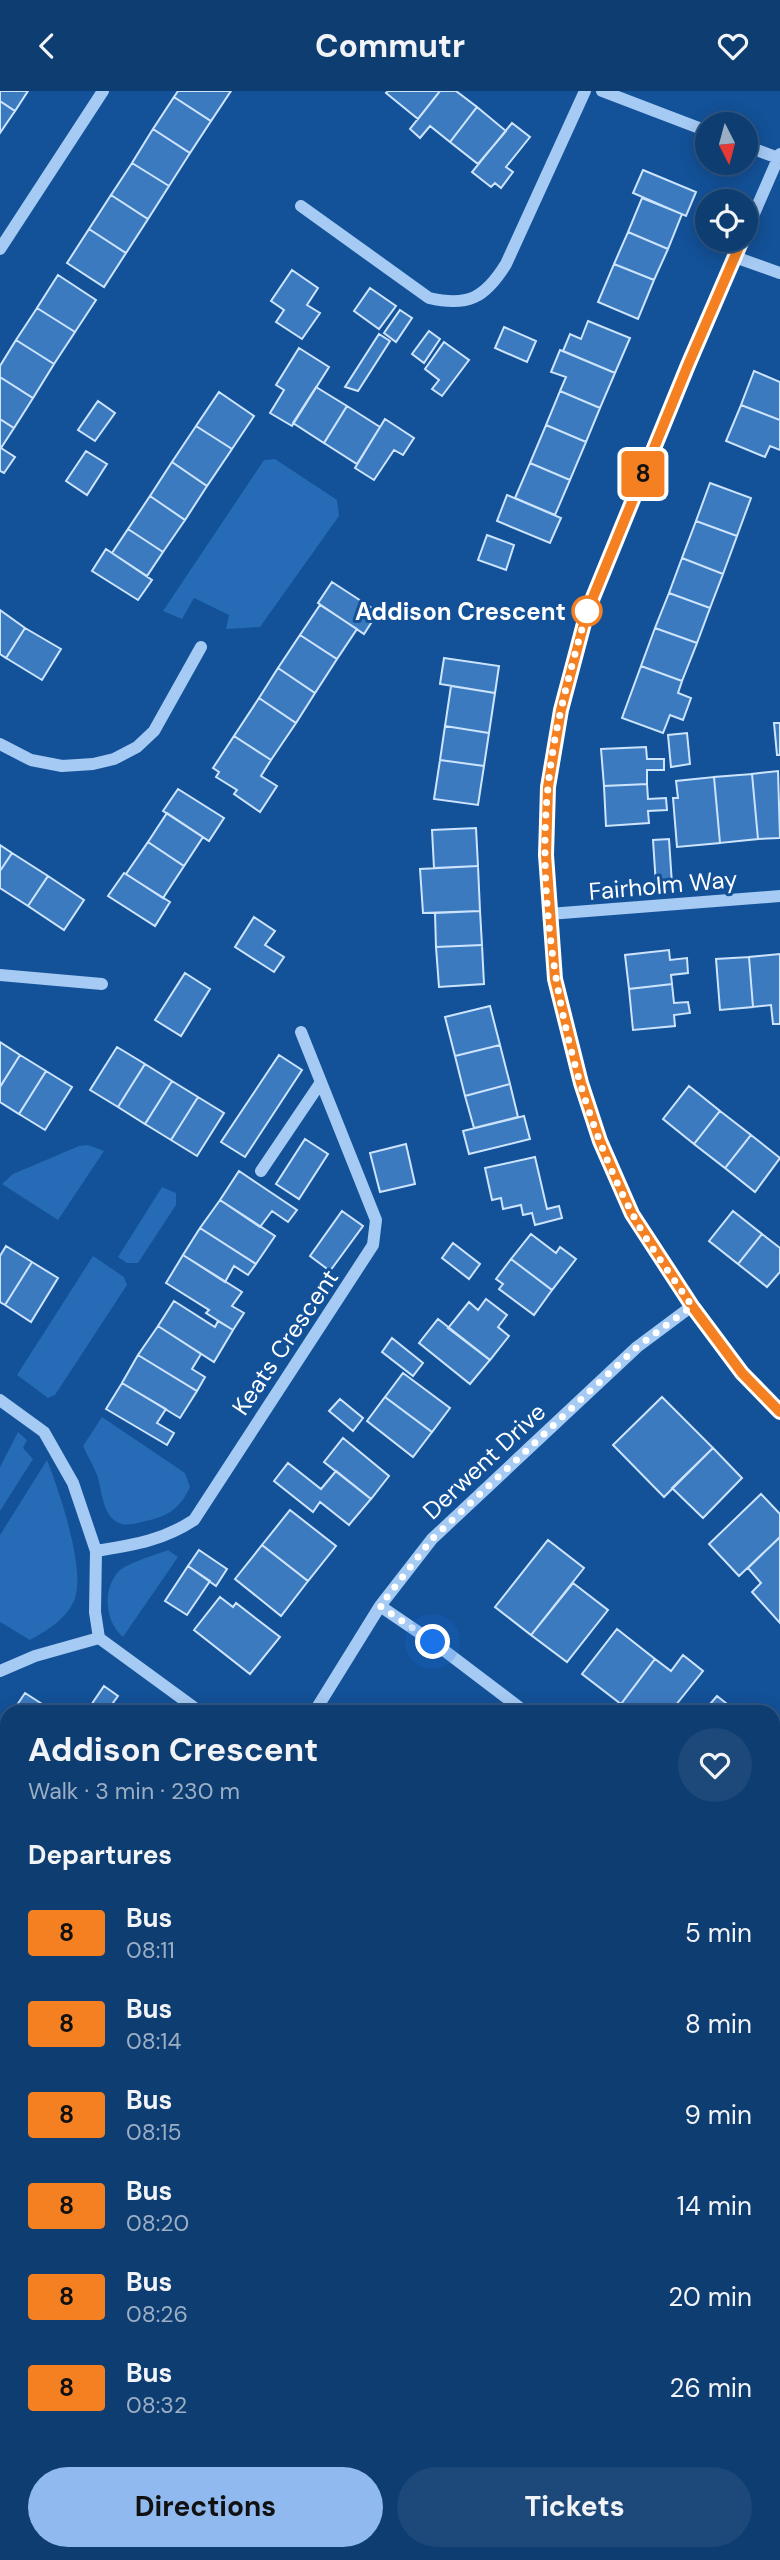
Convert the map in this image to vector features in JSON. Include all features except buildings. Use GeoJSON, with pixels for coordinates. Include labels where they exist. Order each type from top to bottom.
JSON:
{"type":"FeatureCollection","features":[{"type":"Feature","properties":{"kind":"street"},"geometry":{"type":"LineString","coordinates":[[0,249],[103,91]]}},
{"type":"Feature","properties":{"kind":"street"},"geometry":{"type":"LineString","coordinates":[[301,206],[429,298],[464,302],[481,294],[494,283],[506,264],[585,91]]}},
{"type":"Feature","properties":{"kind":"street"},"geometry":{"type":"LineString","coordinates":[[602,91],[695,126]]}},
{"type":"Feature","properties":{"kind":"street"},"geometry":{"type":"LineString","coordinates":[[758,150],[779,156],[758,204]]}},
{"type":"Feature","properties":{"kind":"street"},"geometry":{"type":"LineString","coordinates":[[736,252],[587,612],[573,660],[548,787],[546,855],[555,979],[581,1083],[600,1141],[632,1214],[692,1306],[742,1373],[780,1412]]}},
{"type":"Feature","properties":{"kind":"street"},"geometry":{"type":"LineString","coordinates":[[734,257],[780,273]]}},
{"type":"Feature","properties":{"kind":"street"},"geometry":{"type":"LineString","coordinates":[[0,744],[31,760],[62,766],[93,764],[114,759],[137,747],[154,731],[201,647]]}},
{"type":"Feature","properties":{"kind":"street","name":"Fairholm Way"},"geometry":{"type":"LineString","coordinates":[[549,914],[780,896]]}},
{"type":"Feature","properties":{"kind":"street"},"geometry":{"type":"LineString","coordinates":[[0,975],[102,984]]}},
{"type":"Feature","properties":{"kind":"street","name":"Keats Crescent"},"geometry":{"type":"LineString","coordinates":[[96,1551],[139,1544],[172,1534],[194,1520],[373,1245],[376,1220],[301,1032]]}},
{"type":"Feature","properties":{"kind":"street"},"geometry":{"type":"LineString","coordinates":[[261,1171],[321,1083]]}},
{"type":"Feature","properties":{"kind":"street","name":"Derwent Drive"},"geometry":{"type":"LineString","coordinates":[[319,1705],[380,1606],[432,1539],[637,1347],[692,1306]]}},
{"type":"Feature","properties":{"kind":"street"},"geometry":{"type":"LineString","coordinates":[[0,1400],[44,1432],[73,1483],[96,1551],[95,1612],[99,1638],[191,1705]]}},
{"type":"Feature","properties":{"kind":"street"},"geometry":{"type":"LineString","coordinates":[[380,1606],[516,1705]]}},
{"type":"Feature","properties":{"kind":"street"},"geometry":{"type":"LineString","coordinates":[[0,1671],[35,1656],[99,1638]]}},
{"type":"Feature","properties":{"kind":"shaded area"},"geometry":{"type":"Polygon","coordinates":[[[275,459],[337,500],[339,516],[260,627],[226,629],[229,615],[194,598],[182,619],[163,611],[264,460],[275,459]]]}},
{"type":"Feature","properties":{"kind":"shaded area"},"geometry":{"type":"Polygon","coordinates":[[[88,1145],[104,1151],[58,1220],[2,1184],[13,1174],[79,1146],[88,1145]]]}},
{"type":"Feature","properties":{"kind":"shaded area"},"geometry":{"type":"Polygon","coordinates":[[[162,1187],[176,1193],[176,1205],[138,1263],[127,1263],[118,1257],[162,1187]]]}},
{"type":"Feature","properties":{"kind":"shaded area"},"geometry":{"type":"Polygon","coordinates":[[[93,1256],[124,1277],[127,1285],[55,1395],[48,1398],[17,1375],[93,1256]]]}},
{"type":"Feature","properties":{"kind":"shaded area"},"geometry":{"type":"Polygon","coordinates":[[[102,1417],[185,1473],[190,1487],[170,1512],[130,1524],[119,1523],[109,1515],[97,1475],[83,1446],[102,1417]]]}},
{"type":"Feature","properties":{"kind":"shaded area"},"geometry":{"type":"Polygon","coordinates":[[[18,1432],[27,1440],[23,1448],[33,1459],[0,1511],[0,1467],[18,1432]]]}},
{"type":"Feature","properties":{"kind":"shaded area"},"geometry":{"type":"Polygon","coordinates":[[[47,1460],[70,1531],[77,1588],[74,1601],[66,1614],[30,1640],[0,1622],[0,1535],[47,1460]]]}},
{"type":"Feature","properties":{"kind":"shaded area"},"geometry":{"type":"Polygon","coordinates":[[[168,1550],[178,1557],[123,1637],[109,1615],[108,1597],[113,1579],[128,1565],[168,1550]]]}},
{"type":"Feature","properties":{"kind":"bus line","name":"8"},"geometry":{"type":"LineString","coordinates":[[737,252],[587,612],[561,710],[548,787],[546,855],[555,979],[581,1083],[600,1141],[632,1214],[692,1306],[742,1373],[780,1412]]}},
{"type":"Feature","properties":{"kind":"place","name":"Addison Crescent"},"geometry":{"type":"Point","coordinates":[587,611]}},
{"type":"Feature","properties":{"kind":"route"},"geometry":{"type":"LineString","coordinates":[[433,1642],[380,1606],[403,1574],[432,1539],[575,1404],[637,1347],[692,1306],[632,1214],[600,1141],[581,1083],[555,979],[546,855],[548,787],[561,710],[587,611]]}}]}
